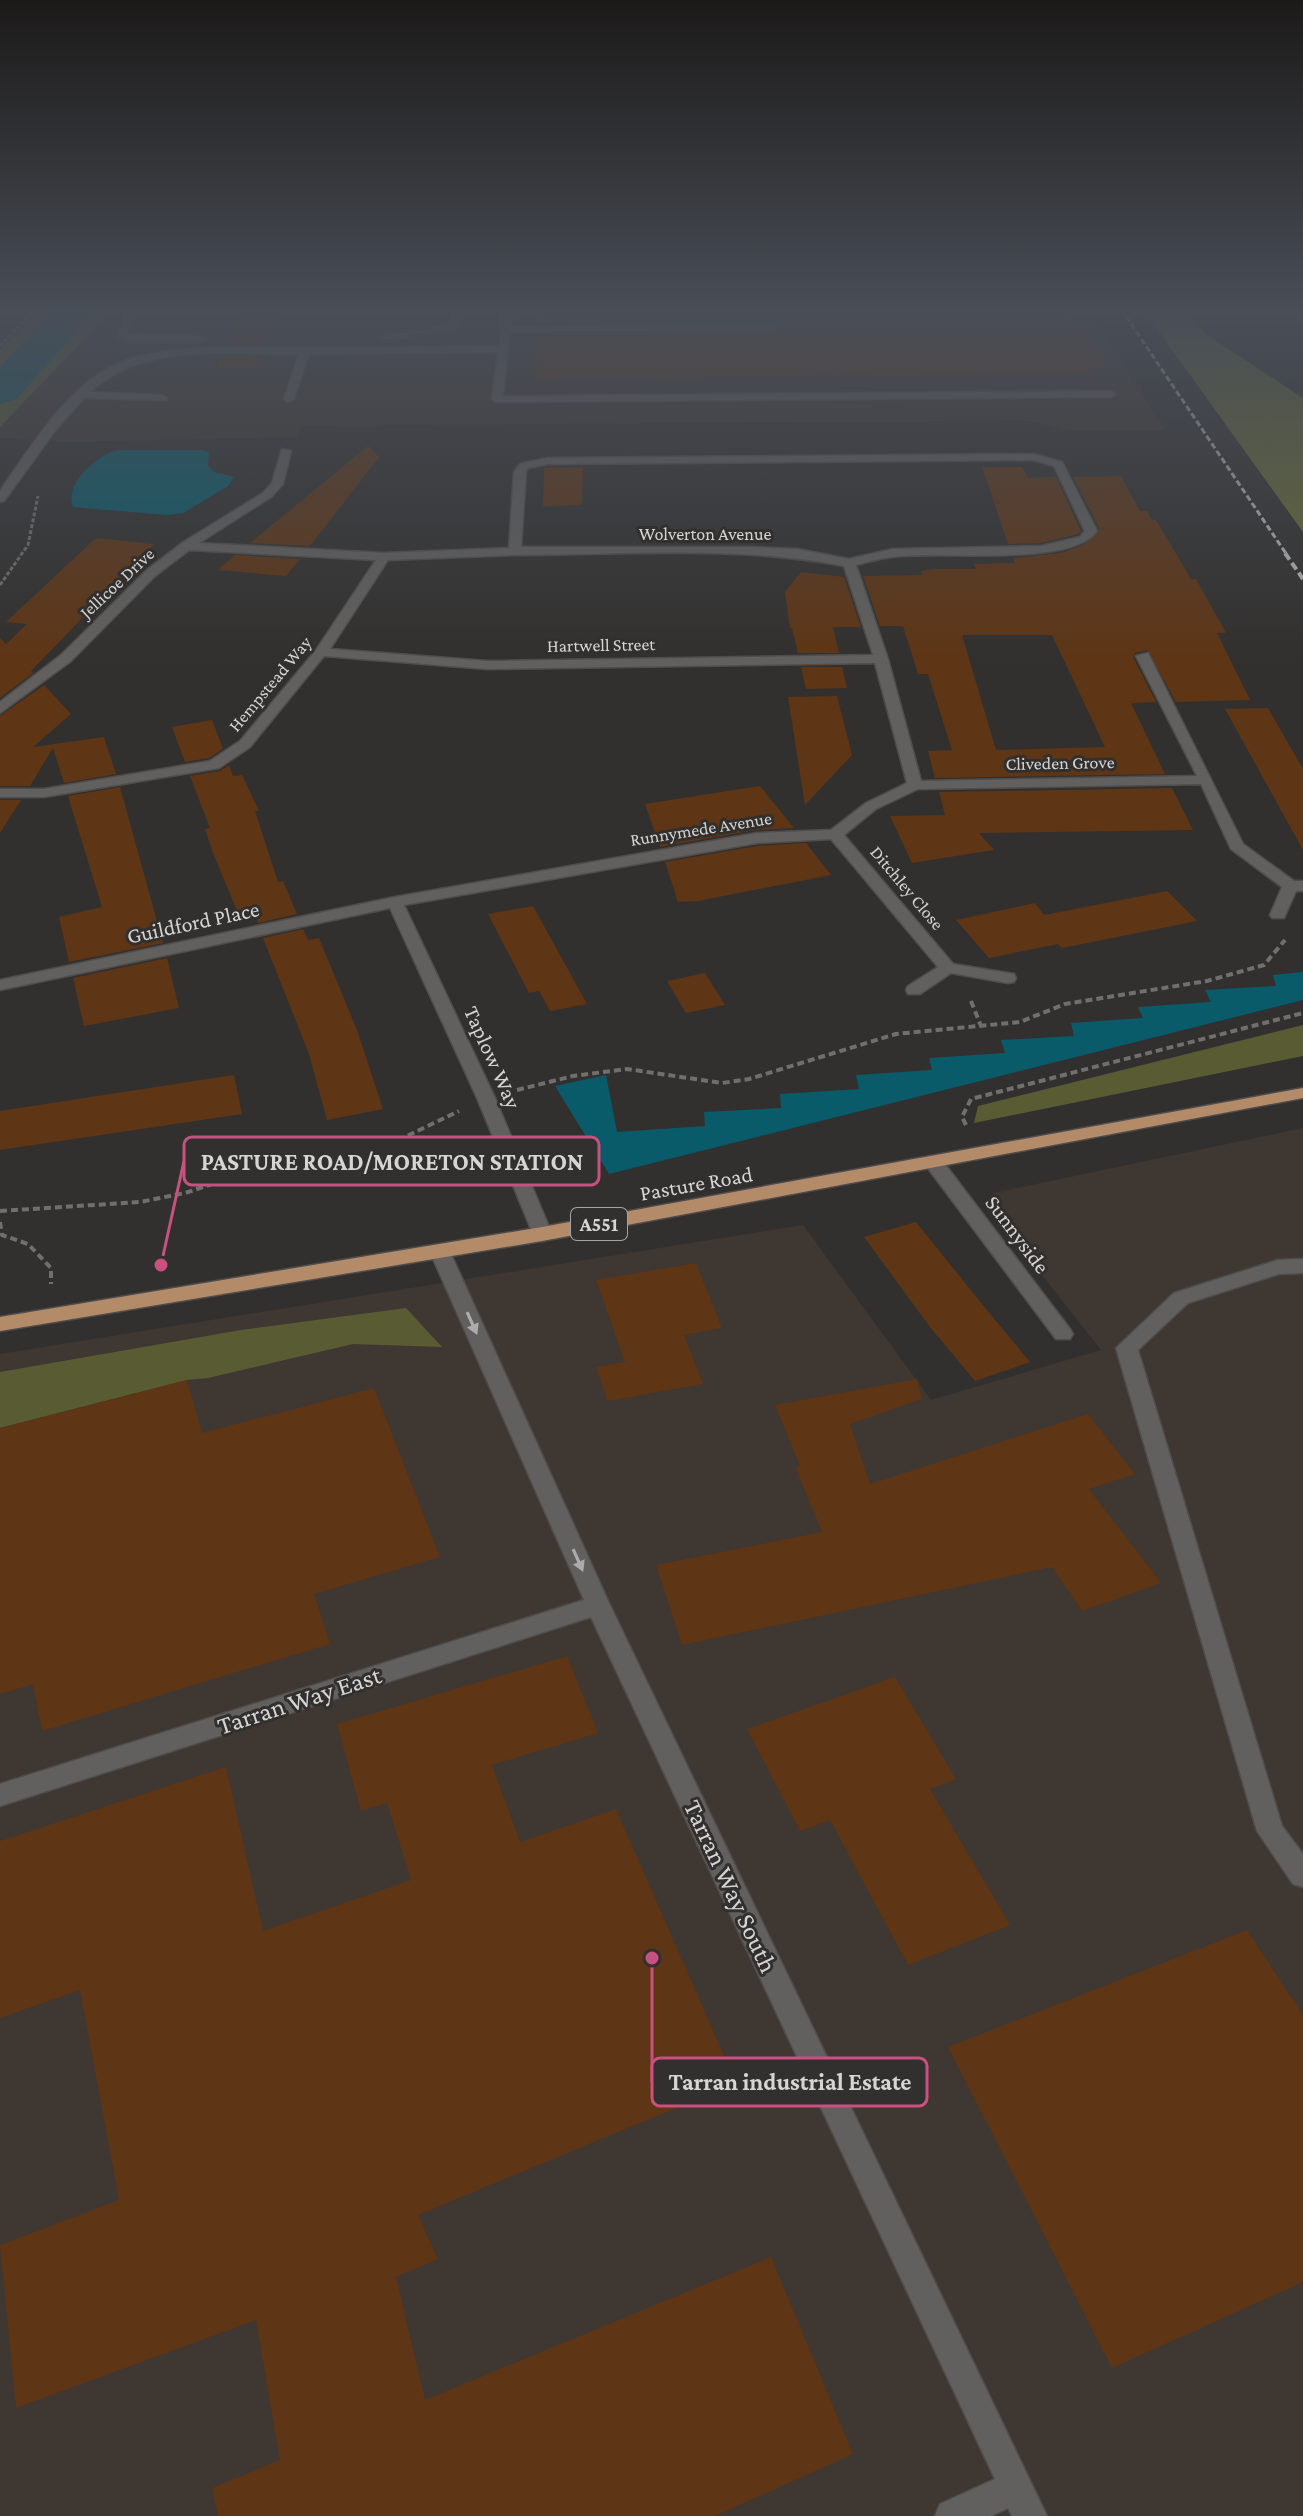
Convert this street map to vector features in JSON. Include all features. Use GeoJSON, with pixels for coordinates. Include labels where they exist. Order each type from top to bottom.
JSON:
{"type":"FeatureCollection","features":[{"type":"Feature","properties":{"kind":"main road","name":"Pasture Road"},"geometry":{"type":"LineString","coordinates":[[0,1324],[542,1234],[1303,1093]]}},
{"type":"Feature","properties":{"kind":"street"},"geometry":{"type":"LineString","coordinates":[[0,499],[54,426]]}},
{"type":"Feature","properties":{"kind":"street","name":"Jellicoe Drive"},"geometry":{"type":"LineString","coordinates":[[0,709],[66,658],[151,573],[186,546],[267,495],[277,484],[286,451]]}},
{"type":"Feature","properties":{"kind":"street","name":"Wolverton Avenue"},"geometry":{"type":"LineString","coordinates":[[186,546],[264,553],[384,557],[515,551],[751,551],[797,553],[849,563],[893,553],[1041,550],[1084,540],[1091,531],[1058,464],[1041,458],[533,463],[524,466],[520,472],[515,551]]}},
{"type":"Feature","properties":{"kind":"street","name":"Hempstead Way"},"geometry":{"type":"LineString","coordinates":[[0,793],[44,793],[214,765],[245,744],[321,652],[384,557]]}},
{"type":"Feature","properties":{"kind":"street"},"geometry":{"type":"LineString","coordinates":[[835,834],[871,806],[915,785],[881,659],[849,563]]}},
{"type":"Feature","properties":{"kind":"street","name":"Hartwell Street"},"geometry":{"type":"LineString","coordinates":[[321,652],[487,665],[881,659]]}},
{"type":"Feature","properties":{"kind":"street"},"geometry":{"type":"LineString","coordinates":[[1143,656],[1236,846],[1297,886],[1278,915]]}},
{"type":"Feature","properties":{"kind":"street","name":"Cliveden Grove"},"geometry":{"type":"LineString","coordinates":[[915,785],[1206,780]]}},
{"type":"Feature","properties":{"kind":"street","name":"Runnymede Avenue"},"geometry":{"type":"LineString","coordinates":[[395,902],[757,838],[835,834]]}},
{"type":"Feature","properties":{"kind":"street","name":"Ditchley Close"},"geometry":{"type":"LineString","coordinates":[[835,834],[948,968]]}},
{"type":"Feature","properties":{"kind":"street","name":"Guildford Place"},"geometry":{"type":"LineString","coordinates":[[0,985],[395,902]]}},
{"type":"Feature","properties":{"kind":"street","name":"Taplow Way"},"geometry":{"type":"LineString","coordinates":[[395,902],[486,1098],[542,1234]]}},
{"type":"Feature","properties":{"kind":"street"},"geometry":{"type":"LineString","coordinates":[[914,990],[948,968],[1008,978]]}},
{"type":"Feature","properties":{"kind":"street","name":"Sunnyside"},"geometry":{"type":"LineString","coordinates":[[934,1163],[1063,1334]]}},
{"type":"Feature","properties":{"kind":"street","name":"Tarran Way South"},"geometry":{"type":"LineString","coordinates":[[440,1252],[598,1605],[1023,2501]]}},
{"type":"Feature","properties":{"kind":"street"},"geometry":{"type":"LineString","coordinates":[[1303,1266],[1278,1267],[1181,1298],[1127,1348],[1270,1831],[1303,1875]]}},
{"type":"Feature","properties":{"kind":"street","name":"Tarran Way East"},"geometry":{"type":"LineString","coordinates":[[0,1795],[598,1605]]}},
{"type":"Feature","properties":{"kind":"street"},"geometry":{"type":"LineString","coordinates":[[952,2516],[1023,2501]]}},
{"type":"Feature","properties":{"kind":"path"},"geometry":{"type":"LineString","coordinates":[[0,585],[16,568],[34,536],[38,495]]}},
{"type":"Feature","properties":{"kind":"path"},"geometry":{"type":"LineString","coordinates":[[0,1211],[140,1202],[185,1193],[272,1164],[329,1160],[386,1146],[486,1098],[573,1076],[627,1069],[722,1083],[749,1079],[896,1034],[1020,1022],[1065,1004],[1207,981],[1264,965],[1294,925],[1278,915]]}},
{"type":"Feature","properties":{"kind":"path"},"geometry":{"type":"LineString","coordinates":[[982,1153],[962,1117],[971,1099],[1303,1013]]}},
{"type":"Feature","properties":{"kind":"path"},"geometry":{"type":"LineString","coordinates":[[0,1222],[2,1235],[28,1244],[51,1268],[52,1315]]}},
{"type":"Feature","properties":{"kind":"shaded area"},"geometry":{"type":"Polygon","coordinates":[[[301,426],[297,437],[68,442],[0,438],[0,427],[301,426]]]}},
{"type":"Feature","properties":{"kind":"shaded area"},"geometry":{"type":"Polygon","coordinates":[[[1052,426],[1163,426],[1165,430],[1067,430],[1052,426]]]}},
{"type":"Feature","properties":{"kind":"shaded area"},"geometry":{"type":"Polygon","coordinates":[[[1303,1128],[1303,2516],[0,2516],[0,1354],[803,1225],[931,1400],[1101,1350],[990,1209],[993,1193],[1303,1128]]]}},
{"type":"Feature","properties":{"kind":"green space"},"geometry":{"type":"Polygon","coordinates":[[[1227,426],[1303,426],[1303,532],[1227,426]]]}},
{"type":"Feature","properties":{"kind":"green space"},"geometry":{"type":"Polygon","coordinates":[[[1303,1025],[1303,1056],[974,1123],[978,1106],[1303,1025]]]}},
{"type":"Feature","properties":{"kind":"green space"},"geometry":{"type":"Polygon","coordinates":[[[406,1308],[442,1347],[353,1344],[208,1378],[187,1380],[0,1428],[0,1372],[241,1330],[406,1308]]]}},
{"type":"Feature","properties":{"kind":"water"},"geometry":{"type":"Polygon","coordinates":[[[117,450],[209,452],[208,466],[214,472],[234,477],[228,486],[183,513],[167,515],[73,507],[73,489],[84,472],[100,458],[117,450]]]}},
{"type":"Feature","properties":{"kind":"water"},"geometry":{"type":"Polygon","coordinates":[[[1303,972],[1303,1000],[609,1174],[555,1086],[606,1075],[617,1132],[705,1126],[704,1112],[781,1108],[780,1094],[859,1089],[856,1075],[932,1070],[929,1058],[1005,1053],[1001,1040],[1074,1036],[1071,1023],[1143,1018],[1138,1007],[1211,1002],[1205,990],[1276,986],[1273,975],[1303,972]]]}},
{"type":"Feature","properties":{"kind":"building"},"geometry":{"type":"Polygon","coordinates":[[[368,446],[379,457],[310,546],[250,543],[368,446]]]}},
{"type":"Feature","properties":{"kind":"building"},"geometry":{"type":"Polygon","coordinates":[[[583,467],[582,505],[543,506],[544,468],[583,467]]]}},
{"type":"Feature","properties":{"kind":"building"},"geometry":{"type":"Polygon","coordinates":[[[982,467],[1022,467],[1028,478],[1056,477],[1081,531],[1041,543],[1008,544],[982,467]]]}},
{"type":"Feature","properties":{"kind":"building"},"geometry":{"type":"Polygon","coordinates":[[[1121,476],[1140,511],[1147,511],[1152,520],[1156,520],[1191,579],[1196,579],[1226,633],[1217,633],[1250,700],[1176,702],[1147,650],[1135,653],[1133,657],[1156,702],[1131,703],[1165,774],[935,778],[928,751],[952,750],[928,674],[918,674],[903,626],[880,626],[863,576],[923,575],[921,571],[935,569],[976,569],[974,564],[1015,563],[1013,558],[1061,553],[1083,545],[1100,530],[1073,477],[1121,476]],[[962,635],[996,750],[1105,747],[1052,635],[962,635]]]}},
{"type":"Feature","properties":{"kind":"building"},"geometry":{"type":"Polygon","coordinates":[[[96,538],[154,544],[31,671],[33,673],[0,698],[0,638],[6,644],[27,624],[6,622],[96,538]]]}},
{"type":"Feature","properties":{"kind":"building"},"geometry":{"type":"Polygon","coordinates":[[[235,555],[300,559],[286,576],[218,570],[235,555]]]}},
{"type":"Feature","properties":{"kind":"building"},"geometry":{"type":"Polygon","coordinates":[[[801,572],[844,577],[861,627],[833,627],[839,653],[798,653],[790,628],[785,592],[801,572]]]}},
{"type":"Feature","properties":{"kind":"building"},"geometry":{"type":"Polygon","coordinates":[[[801,667],[842,667],[847,688],[806,689],[801,667]]]}},
{"type":"Feature","properties":{"kind":"building"},"geometry":{"type":"Polygon","coordinates":[[[44,685],[71,714],[33,747],[104,737],[116,774],[64,783],[53,748],[30,786],[0,786],[0,716],[44,685]]]}},
{"type":"Feature","properties":{"kind":"building"},"geometry":{"type":"Polygon","coordinates":[[[837,696],[852,755],[805,805],[788,697],[837,696]]]}},
{"type":"Feature","properties":{"kind":"building"},"geometry":{"type":"Polygon","coordinates":[[[1268,708],[1303,769],[1303,850],[1225,709],[1268,708]]]}},
{"type":"Feature","properties":{"kind":"building"},"geometry":{"type":"Polygon","coordinates":[[[212,720],[223,749],[209,758],[185,762],[172,727],[212,720]]]}},
{"type":"Feature","properties":{"kind":"building"},"geometry":{"type":"Polygon","coordinates":[[[229,765],[233,776],[242,775],[259,811],[255,811],[278,882],[283,881],[297,914],[258,923],[253,910],[237,911],[213,853],[205,829],[210,828],[190,776],[220,771],[229,765]]]}},
{"type":"Feature","properties":{"kind":"building"},"geometry":{"type":"Polygon","coordinates":[[[760,786],[794,828],[756,830],[660,847],[645,804],[760,786]]]}},
{"type":"Feature","properties":{"kind":"building"},"geometry":{"type":"Polygon","coordinates":[[[120,787],[163,943],[69,962],[59,917],[102,907],[68,796],[120,787]]]}},
{"type":"Feature","properties":{"kind":"building"},"geometry":{"type":"Polygon","coordinates":[[[1172,788],[1193,830],[979,833],[994,850],[912,863],[890,816],[945,815],[939,792],[1172,788]]]}},
{"type":"Feature","properties":{"kind":"building"},"geometry":{"type":"Polygon","coordinates":[[[0,800],[21,800],[0,833],[0,800]]]}},
{"type":"Feature","properties":{"kind":"building"},"geometry":{"type":"Polygon","coordinates":[[[806,843],[831,875],[698,901],[678,902],[665,862],[757,846],[806,843]]]}},
{"type":"Feature","properties":{"kind":"building"},"geometry":{"type":"Polygon","coordinates":[[[1167,891],[1197,921],[1062,948],[1058,944],[989,958],[956,920],[1035,903],[1044,915],[1167,891]]]}},
{"type":"Feature","properties":{"kind":"building"},"geometry":{"type":"Polygon","coordinates":[[[533,906],[587,1004],[550,1011],[539,991],[529,993],[488,914],[533,906]]]}},
{"type":"Feature","properties":{"kind":"building"},"geometry":{"type":"Polygon","coordinates":[[[303,929],[308,940],[319,938],[357,1030],[383,1109],[327,1120],[309,1054],[263,938],[303,929]]]}},
{"type":"Feature","properties":{"kind":"building"},"geometry":{"type":"Polygon","coordinates":[[[167,958],[179,1008],[84,1026],[73,978],[167,958]]]}},
{"type":"Feature","properties":{"kind":"building"},"geometry":{"type":"Polygon","coordinates":[[[705,973],[725,1005],[686,1013],[667,981],[705,973]]]}},
{"type":"Feature","properties":{"kind":"building"},"geometry":{"type":"Polygon","coordinates":[[[234,1075],[242,1114],[0,1150],[0,1111],[234,1075]]]}},
{"type":"Feature","properties":{"kind":"building"},"geometry":{"type":"Polygon","coordinates":[[[916,1222],[1030,1362],[975,1381],[930,1327],[864,1237],[916,1222]]]}},
{"type":"Feature","properties":{"kind":"building"},"geometry":{"type":"Polygon","coordinates":[[[696,1263],[722,1328],[684,1335],[703,1384],[608,1401],[596,1367],[625,1362],[596,1280],[696,1263]]]}},
{"type":"Feature","properties":{"kind":"building"},"geometry":{"type":"Polygon","coordinates":[[[917,1379],[922,1399],[850,1424],[870,1484],[1088,1414],[1135,1474],[1089,1489],[1161,1583],[1082,1611],[1052,1567],[682,1645],[656,1565],[822,1532],[795,1467],[800,1466],[775,1405],[917,1379]]]}},
{"type":"Feature","properties":{"kind":"building"},"geometry":{"type":"Polygon","coordinates":[[[187,1380],[202,1433],[374,1388],[440,1557],[314,1594],[330,1644],[42,1731],[33,1684],[0,1694],[0,1428],[187,1380]]]}},
{"type":"Feature","properties":{"kind":"building"},"geometry":{"type":"Polygon","coordinates":[[[567,1656],[598,1733],[492,1765],[520,1842],[616,1809],[736,2083],[418,2215],[438,2259],[396,2277],[425,2400],[771,2257],[853,2454],[715,2516],[218,2516],[212,2488],[280,2460],[256,2320],[16,2408],[0,2245],[119,2200],[80,1990],[0,2018],[0,1841],[226,1767],[263,1931],[411,1880],[387,1803],[361,1811],[337,1724],[567,1656]]]}},
{"type":"Feature","properties":{"kind":"building"},"geometry":{"type":"Polygon","coordinates":[[[895,1677],[956,1779],[930,1789],[1010,1925],[908,1965],[830,1820],[800,1831],[747,1729],[895,1677]]]}},
{"type":"Feature","properties":{"kind":"building"},"geometry":{"type":"Polygon","coordinates":[[[1247,1930],[1303,2015],[1303,2282],[1112,2368],[948,2047],[1247,1930]]]}},
{"type":"Feature","properties":{"kind":"railway"},"geometry":{"type":"LineString","coordinates":[[1200,426],[1287,555]]}},
{"type":"Feature","properties":{"kind":"railway"},"geometry":{"type":"LineString","coordinates":[[1285,553],[1303,579]]}},
{"type":"Feature","properties":{"kind":"place","name":"PASTURE ROAD/MORETON STATION"},"geometry":{"type":"Point","coordinates":[161,1265]}},
{"type":"Feature","properties":{"kind":"place","name":"Tarran industrial Estate"},"geometry":{"type":"Point","coordinates":[652,1958]}}]}
